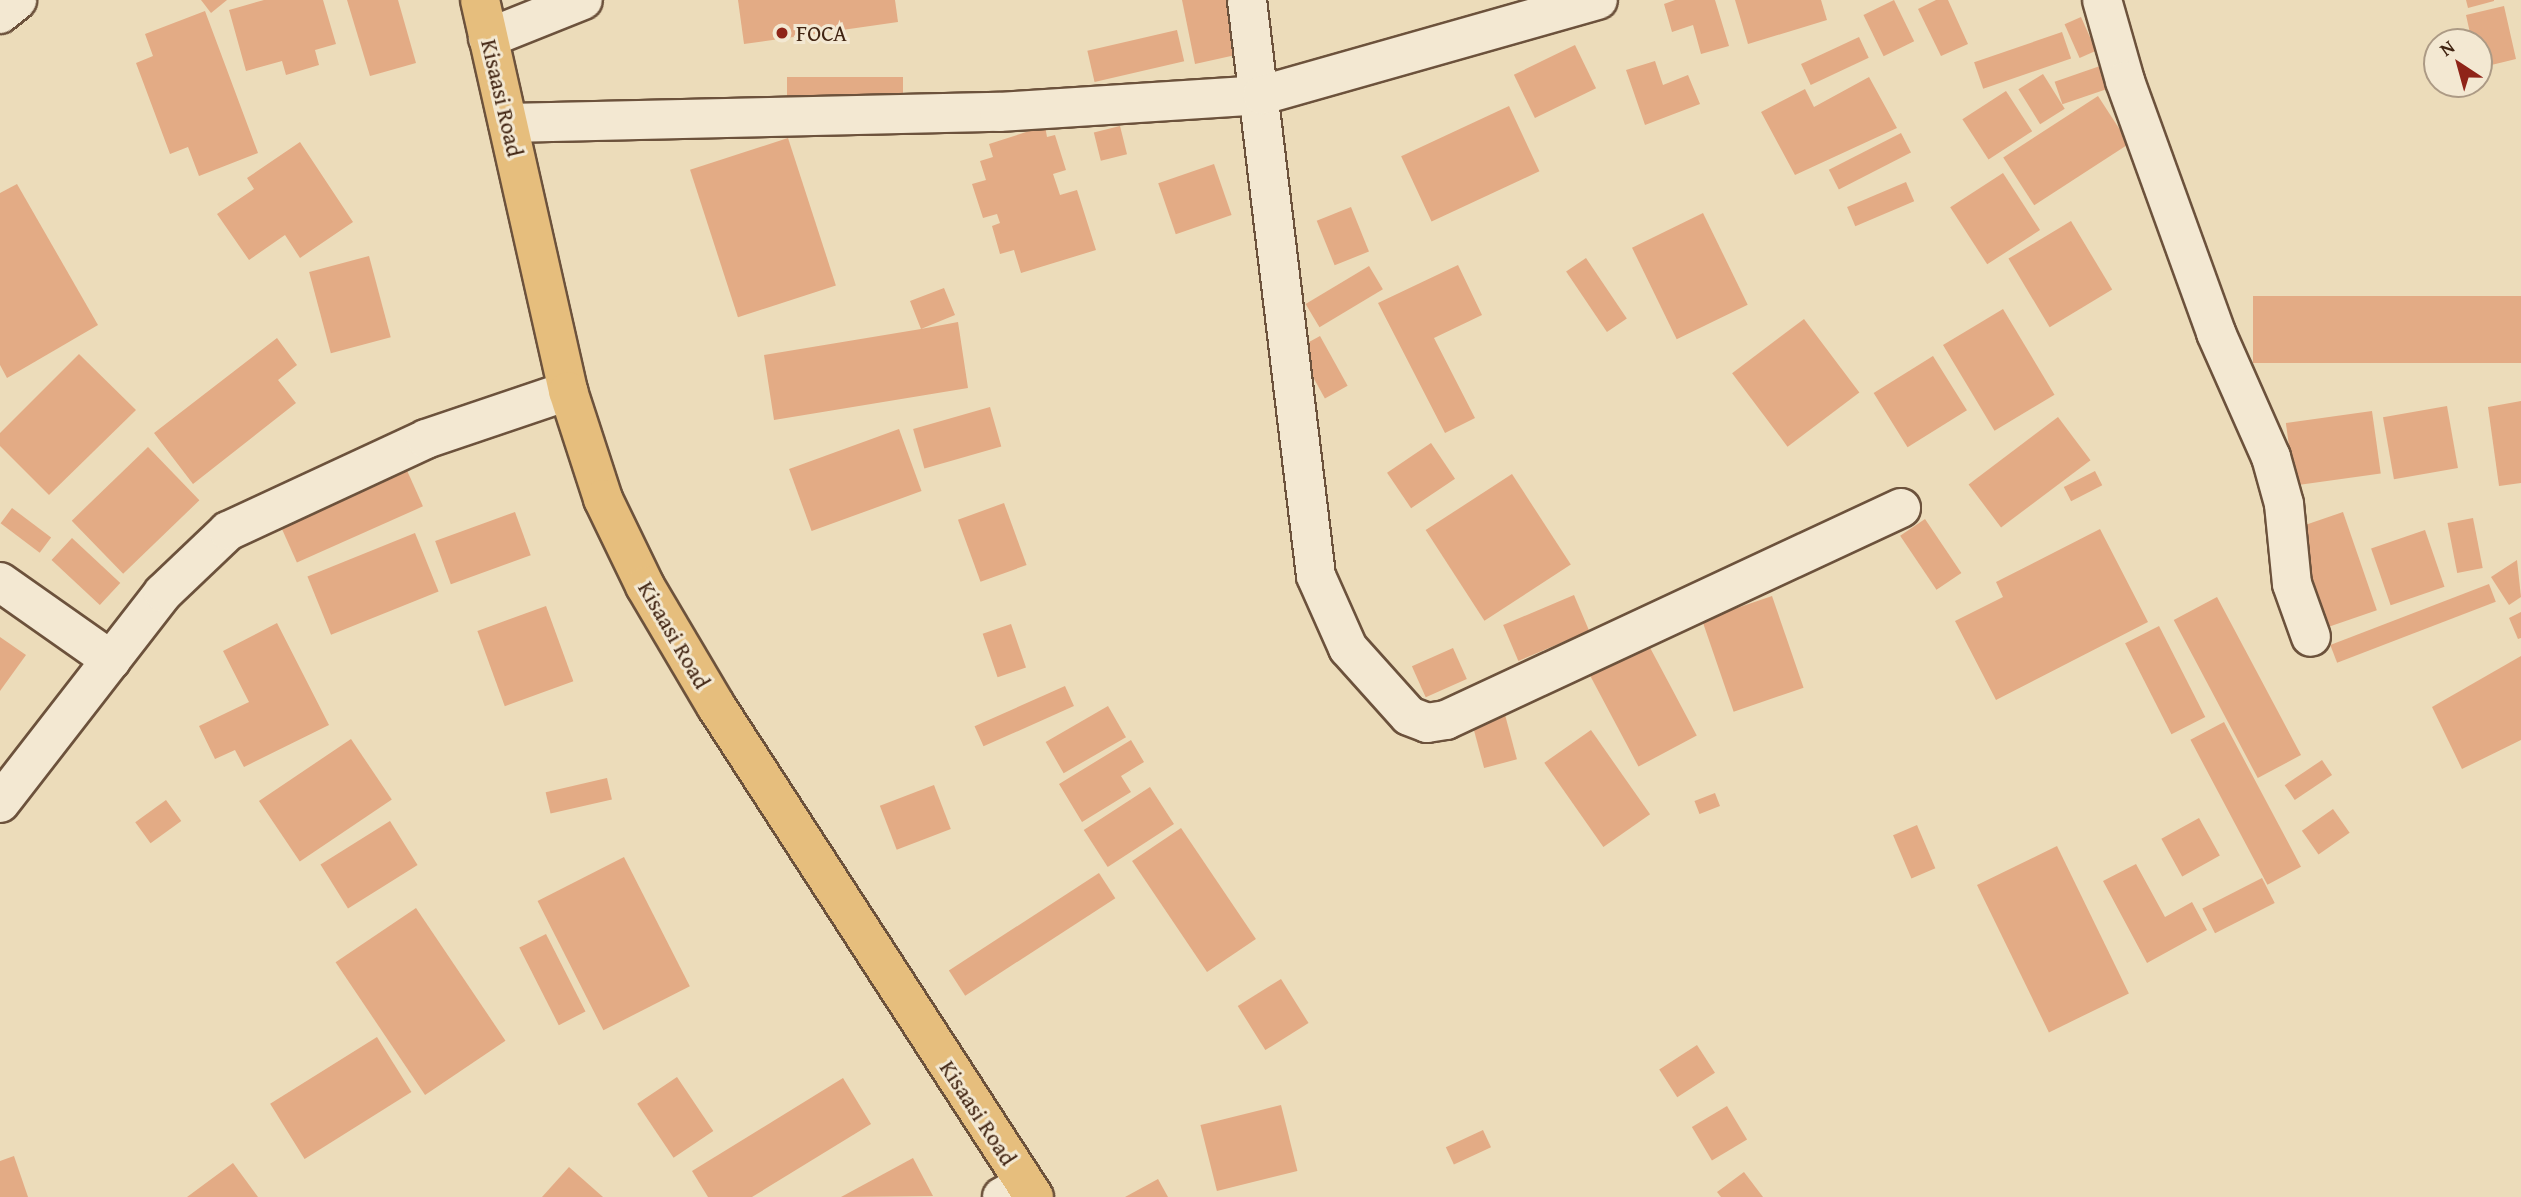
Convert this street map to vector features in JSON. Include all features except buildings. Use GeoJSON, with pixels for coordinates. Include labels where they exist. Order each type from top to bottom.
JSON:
{"type":"FeatureCollection","features":[{"type":"Feature","properties":{"kind":"main road","name":"Kisaasi Road"},"geometry":{"type":"LineString","coordinates":[[480,0],[568,391],[603,499],[645,586],[737,741],[1020,1193]]}},
{"type":"Feature","properties":{"kind":"street"},"geometry":{"type":"LineString","coordinates":[[0,14],[18,0]]}},
{"type":"Feature","properties":{"kind":"street"},"geometry":{"type":"LineString","coordinates":[[488,38],[583,0]]}},
{"type":"Feature","properties":{"kind":"street"},"geometry":{"type":"LineString","coordinates":[[1247,0],[1262,95],[1316,576],[1324,604],[1349,648],[1409,716],[1427,723],[1446,720],[1901,508]]}},
{"type":"Feature","properties":{"kind":"street"},"geometry":{"type":"LineString","coordinates":[[508,122],[999,112],[1262,95],[1598,0]]}},
{"type":"Feature","properties":{"kind":"street"},"geometry":{"type":"LineString","coordinates":[[2102,0],[2125,81],[2216,333],[2271,457],[2284,504],[2292,584],[2311,637]]}},
{"type":"Feature","properties":{"kind":"street"},"geometry":{"type":"LineString","coordinates":[[0,803],[196,555],[228,531],[426,439],[568,391]]}},
{"type":"Feature","properties":{"kind":"street"},"geometry":{"type":"LineString","coordinates":[[0,582],[111,660]]}},
{"type":"Feature","properties":{"kind":"place","name":"FOCA"},"geometry":{"type":"Point","coordinates":[782,33]}}]}
